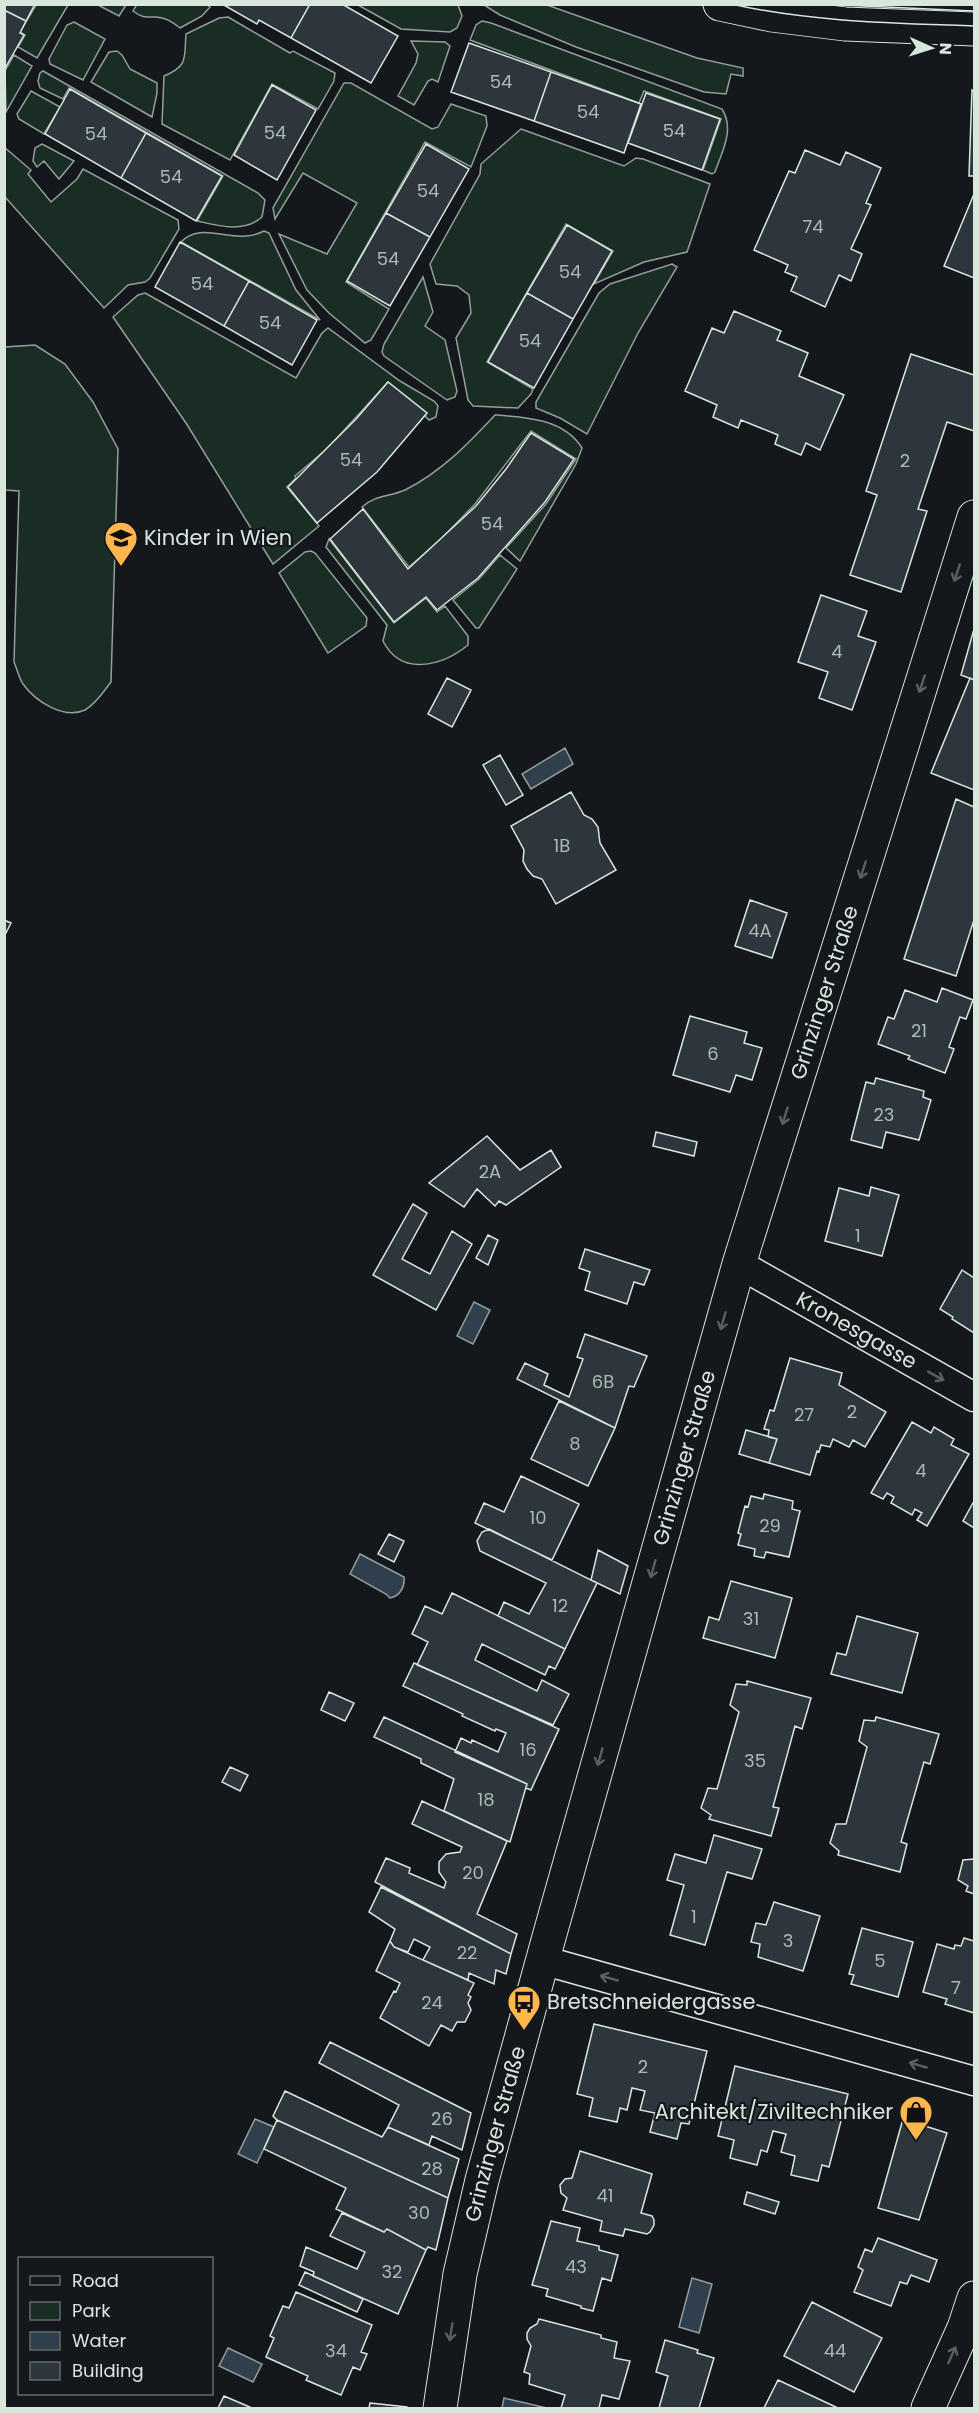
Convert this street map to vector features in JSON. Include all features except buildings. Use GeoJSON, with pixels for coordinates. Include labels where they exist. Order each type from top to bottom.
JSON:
{"type":"FeatureCollection","features":[{"type":"Feature","properties":{"kind":"street"},"geometry":{"type":"LineString","coordinates":[[720,4],[772,15],[845,24],[975,29]]}},
{"type":"Feature","properties":{"kind":"street","name":"Grinzinger Straße"},"geometry":{"type":"LineString","coordinates":[[440,2409],[460,2274],[482,2180],[739,1264],[975,517]]}},
{"type":"Feature","properties":{"kind":"street","name":"Kronesgasse"},"geometry":{"type":"LineString","coordinates":[[739,1264],[975,1397]]}},
{"type":"Feature","properties":{"kind":"street"},"geometry":{"type":"LineString","coordinates":[[543,1960],[975,2081]]}},
{"type":"Feature","properties":{"kind":"street"},"geometry":{"type":"LineString","coordinates":[[928,2409],[975,2298]]}},
{"type":"Feature","properties":{"kind":"green space"},"geometry":{"type":"Polygon","coordinates":[[[137,4],[206,4],[210,7],[202,16],[180,28],[165,19],[137,14],[133,11],[137,4]]]}},
{"type":"Feature","properties":{"kind":"green space"},"geometry":{"type":"Polygon","coordinates":[[[36,5],[68,5],[37,58],[18,47],[25,35],[20,32],[36,5]]]}},
{"type":"Feature","properties":{"kind":"green space"},"geometry":{"type":"Polygon","coordinates":[[[98,5],[126,5],[119,16],[98,5]]]}},
{"type":"Feature","properties":{"kind":"green space"},"geometry":{"type":"Polygon","coordinates":[[[358,5],[458,5],[462,16],[457,28],[450,32],[401,29],[358,5]]]}},
{"type":"Feature","properties":{"kind":"green space"},"geometry":{"type":"Polygon","coordinates":[[[484,5],[547,5],[697,58],[743,68],[743,76],[731,74],[726,94],[704,92],[576,47],[500,15],[484,5]]]}},
{"type":"Feature","properties":{"kind":"green space"},"geometry":{"type":"Polygon","coordinates":[[[228,17],[290,53],[293,51],[335,73],[334,81],[318,109],[272,84],[230,160],[162,124],[164,76],[178,68],[184,60],[186,34],[219,18],[228,17]]]}},
{"type":"Feature","properties":{"kind":"green space"},"geometry":{"type":"Polygon","coordinates":[[[482,21],[722,109],[726,117],[727,133],[715,172],[712,174],[703,170],[721,119],[644,91],[639,103],[470,40],[476,25],[482,21]]]}},
{"type":"Feature","properties":{"kind":"green space"},"geometry":{"type":"Polygon","coordinates":[[[74,22],[105,39],[83,80],[50,64],[49,59],[67,25],[74,22]]]}},
{"type":"Feature","properties":{"kind":"green space"},"geometry":{"type":"Polygon","coordinates":[[[411,41],[445,42],[450,46],[438,82],[432,79],[428,81],[414,105],[398,96],[416,63],[418,54],[411,41]]]}},
{"type":"Feature","properties":{"kind":"green space"},"geometry":{"type":"Polygon","coordinates":[[[117,51],[130,69],[157,83],[152,117],[91,82],[109,52],[117,51]]]}},
{"type":"Feature","properties":{"kind":"green space"},"geometry":{"type":"Polygon","coordinates":[[[14,55],[32,66],[6,112],[5,71],[14,55]]]}},
{"type":"Feature","properties":{"kind":"green space"},"geometry":{"type":"Polygon","coordinates":[[[43,71],[258,193],[265,200],[262,217],[239,227],[197,221],[223,176],[69,88],[63,99],[40,88],[38,81],[43,71]]]}},
{"type":"Feature","properties":{"kind":"green space"},"geometry":{"type":"Polygon","coordinates":[[[344,83],[351,83],[432,129],[438,127],[451,104],[486,116],[487,126],[471,167],[425,142],[346,282],[389,309],[371,340],[365,343],[329,313],[307,290],[279,234],[327,254],[357,203],[303,173],[275,219],[273,208],[344,83]]]}},
{"type":"Feature","properties":{"kind":"green space"},"geometry":{"type":"Polygon","coordinates":[[[31,91],[60,107],[44,134],[19,119],[17,114],[31,91]]]}},
{"type":"Feature","properties":{"kind":"green space"},"geometry":{"type":"Polygon","coordinates":[[[521,129],[624,166],[636,158],[643,159],[710,184],[687,252],[644,262],[594,284],[613,251],[566,224],[487,362],[533,389],[531,394],[518,408],[473,406],[468,400],[456,338],[471,313],[469,295],[457,286],[436,284],[430,264],[480,174],[481,164],[521,129]]]}},
{"type":"Feature","properties":{"kind":"green space"},"geometry":{"type":"Polygon","coordinates":[[[42,144],[74,161],[59,179],[44,161],[37,167],[33,161],[35,148],[42,144]]]}},
{"type":"Feature","properties":{"kind":"green space"},"geometry":{"type":"Polygon","coordinates":[[[4,147],[31,170],[28,174],[51,202],[77,179],[83,169],[178,220],[179,229],[150,278],[145,282],[128,285],[104,308],[5,197],[4,147]]]}},
{"type":"Feature","properties":{"kind":"green space"},"geometry":{"type":"Polygon","coordinates":[[[264,231],[269,233],[296,290],[320,320],[181,242],[199,233],[241,236],[264,231]]]}},
{"type":"Feature","properties":{"kind":"green space"},"geometry":{"type":"Polygon","coordinates":[[[672,264],[677,267],[638,333],[587,434],[560,418],[536,408],[536,402],[599,293],[610,284],[672,264]]]}},
{"type":"Feature","properties":{"kind":"green space"},"geometry":{"type":"Polygon","coordinates":[[[423,277],[433,312],[425,326],[445,340],[457,391],[455,397],[447,400],[384,356],[382,352],[384,344],[423,277]]]}},
{"type":"Feature","properties":{"kind":"green space"},"geometry":{"type":"Polygon","coordinates":[[[145,293],[296,378],[322,333],[328,328],[400,381],[434,401],[438,406],[436,417],[429,420],[425,416],[427,413],[388,382],[328,448],[295,476],[296,478],[287,487],[319,526],[273,564],[186,423],[113,317],[138,295],[145,293]]]}},
{"type":"Feature","properties":{"kind":"green space"},"geometry":{"type":"Polygon","coordinates":[[[35,345],[65,364],[93,402],[118,449],[111,682],[100,697],[85,710],[68,713],[59,711],[35,697],[23,684],[14,662],[19,491],[5,490],[5,347],[35,345]]]}},
{"type":"Feature","properties":{"kind":"green space"},"geometry":{"type":"Polygon","coordinates":[[[495,415],[543,421],[565,431],[582,448],[576,464],[520,561],[506,548],[546,504],[576,459],[531,431],[475,504],[441,539],[409,567],[362,507],[377,498],[405,490],[430,475],[464,447],[495,415]]]}},
{"type":"Feature","properties":{"kind":"green space"},"geometry":{"type":"Polygon","coordinates":[[[329,539],[394,623],[426,598],[437,612],[445,606],[468,636],[468,645],[434,662],[411,664],[400,660],[383,641],[387,625],[326,547],[329,539]]]}},
{"type":"Feature","properties":{"kind":"green space"},"geometry":{"type":"Polygon","coordinates":[[[311,551],[367,618],[366,626],[328,653],[279,573],[305,552],[311,551]]]}},
{"type":"Feature","properties":{"kind":"green space"},"geometry":{"type":"Polygon","coordinates":[[[500,555],[517,569],[479,628],[476,628],[453,600],[479,579],[500,555]]]}},
{"type":"Feature","properties":{"kind":"water"},"geometry":{"type":"Polygon","coordinates":[[[565,748],[573,764],[531,789],[522,774],[565,748]]]}},
{"type":"Feature","properties":{"kind":"water"},"geometry":{"type":"Polygon","coordinates":[[[474,1302],[490,1310],[473,1344],[457,1336],[474,1302]]]}},
{"type":"Feature","properties":{"kind":"water"},"geometry":{"type":"Polygon","coordinates":[[[360,1554],[404,1577],[403,1588],[399,1593],[390,1598],[350,1574],[360,1554]]]}},
{"type":"Feature","properties":{"kind":"water"},"geometry":{"type":"Polygon","coordinates":[[[255,2119],[274,2127],[257,2163],[238,2154],[255,2119]]]}},
{"type":"Feature","properties":{"kind":"water"},"geometry":{"type":"Polygon","coordinates":[[[692,2278],[712,2284],[699,2333],[679,2327],[692,2278]]]}},
{"type":"Feature","properties":{"kind":"water"},"geometry":{"type":"Polygon","coordinates":[[[228,2348],[262,2364],[253,2382],[219,2366],[228,2348]]]}},
{"type":"Feature","properties":{"kind":"water"},"geometry":{"type":"Polygon","coordinates":[[[504,2398],[547,2408],[502,2408],[504,2398]]]}},
{"type":"Feature","properties":{"kind":"tram line"},"geometry":{"type":"LineString","coordinates":[[731,4],[822,18],[974,26]]}},
{"type":"Feature","properties":{"kind":"tram line"},"geometry":{"type":"LineString","coordinates":[[819,4],[974,11]]}},
{"type":"Feature","properties":{"kind":"place","name":"Kinder in Wien"},"geometry":{"type":"Point","coordinates":[121,567]}},
{"type":"Feature","properties":{"kind":"place","name":"Bretschneidergasse"},"geometry":{"type":"Point","coordinates":[524,2031]}},
{"type":"Feature","properties":{"kind":"place","name":"Architekt/Ziviltechniker"},"geometry":{"type":"Point","coordinates":[916,2141]}}]}
